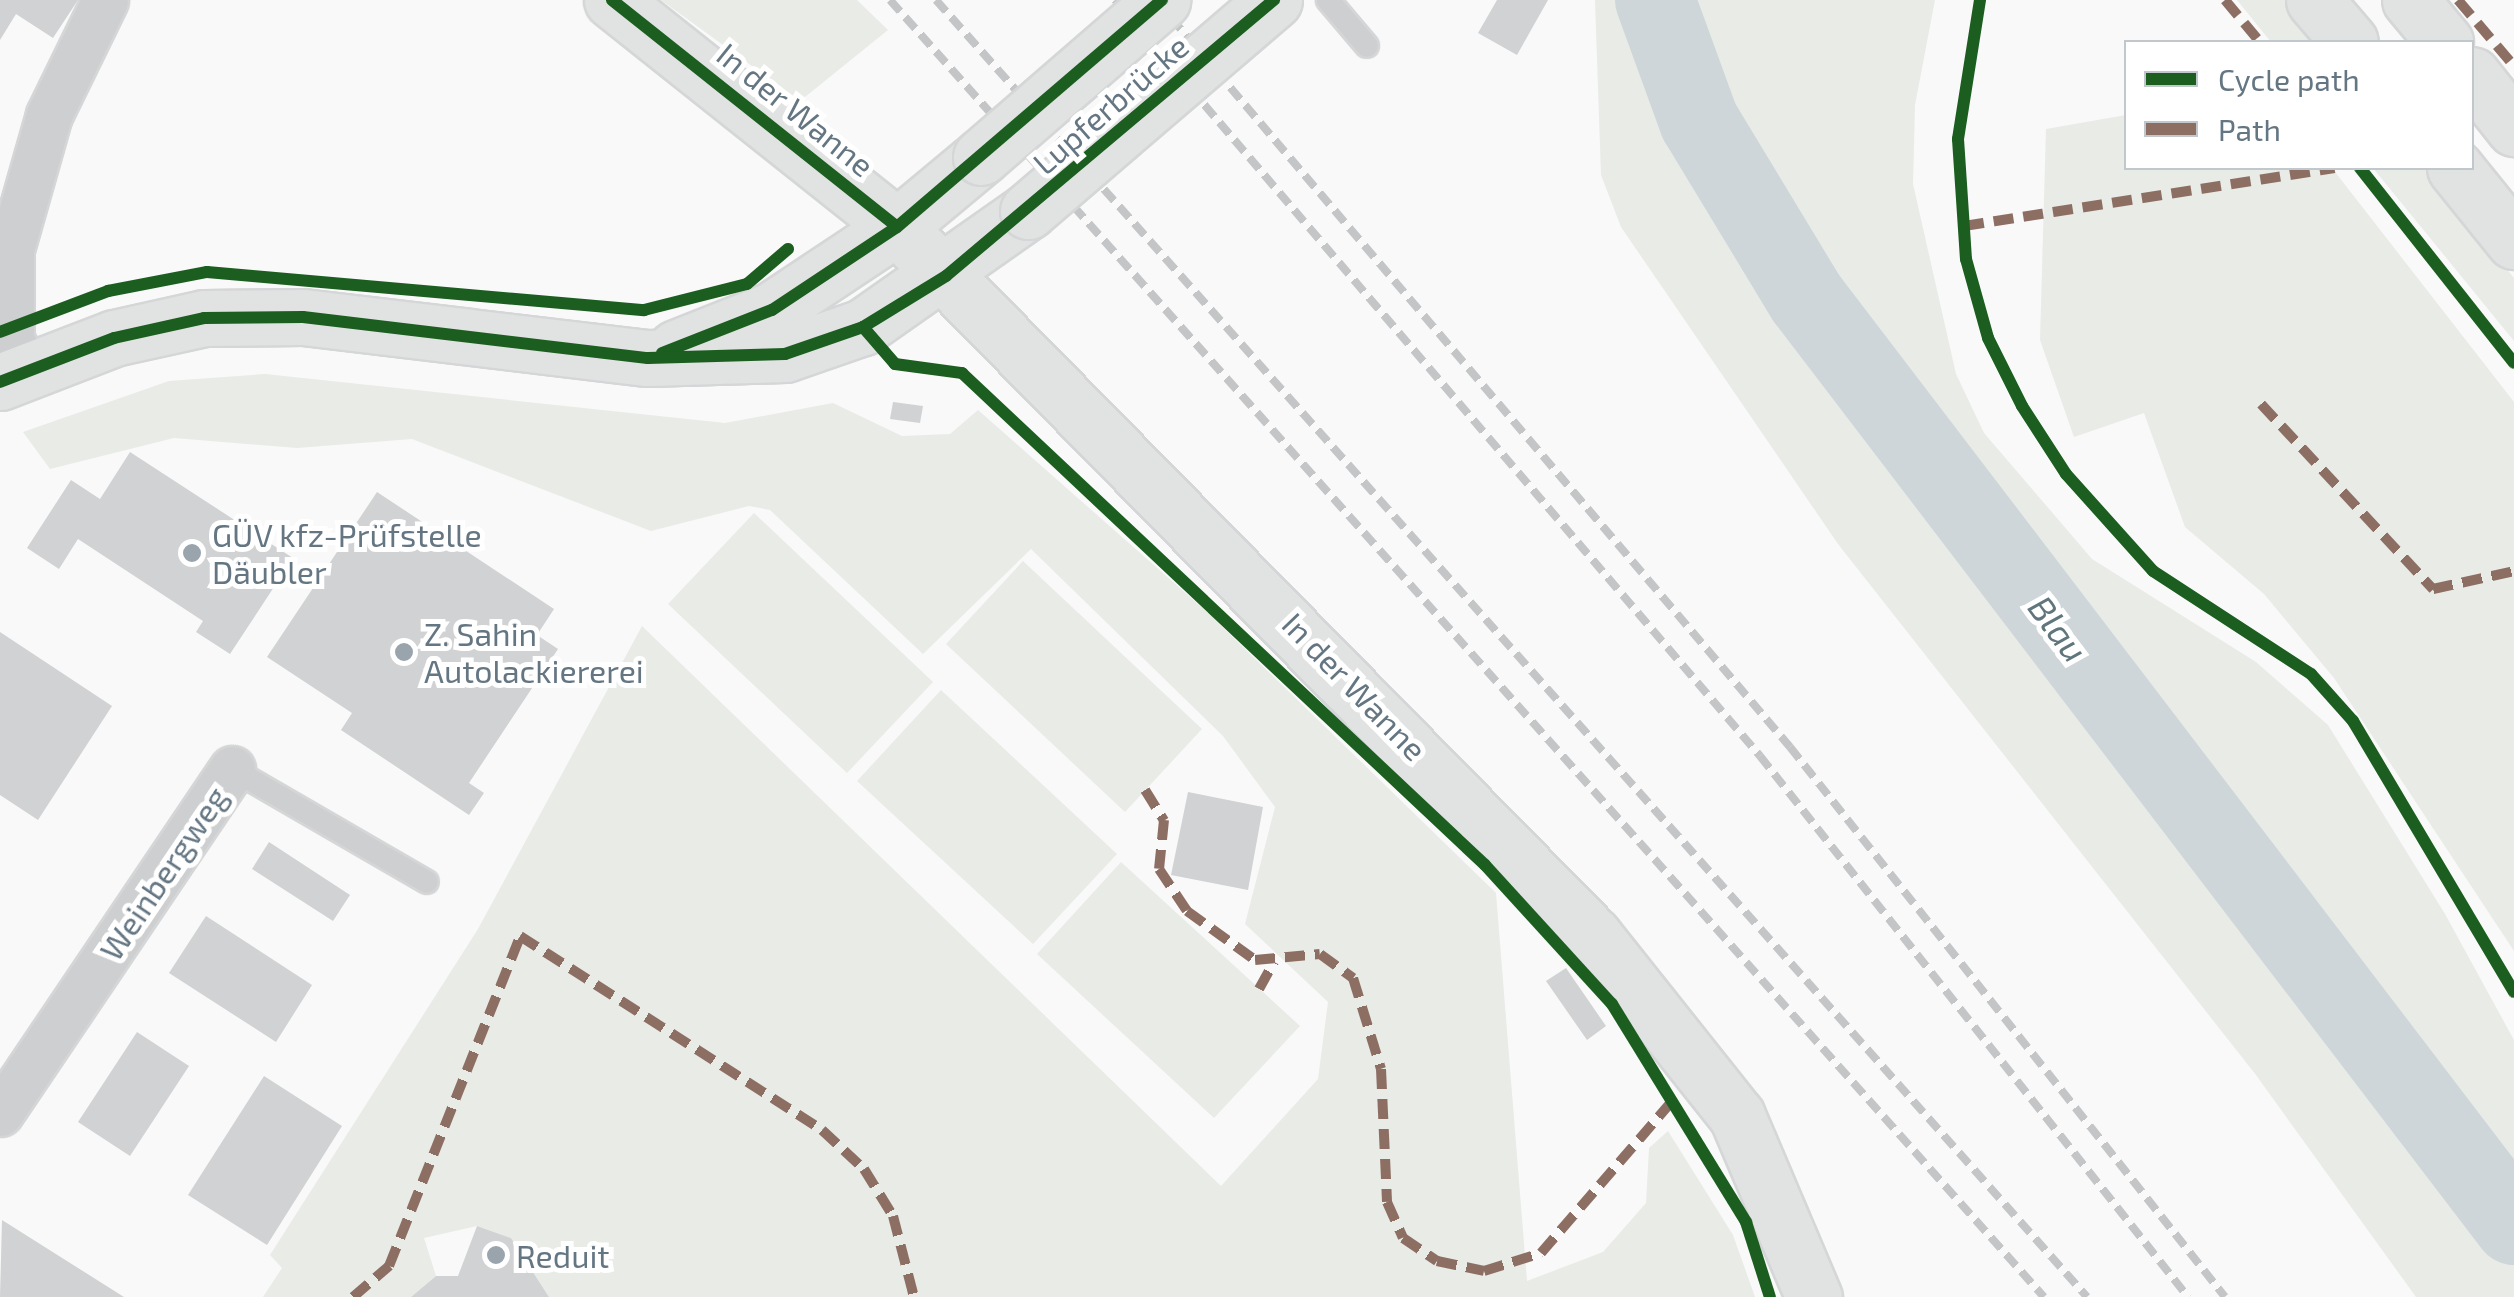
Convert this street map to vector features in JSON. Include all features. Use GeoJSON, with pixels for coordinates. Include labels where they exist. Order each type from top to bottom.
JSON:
{"type":"FeatureCollection","features":[{"type":"Feature","properties":{"kind":"street"},"geometry":{"type":"LineString","coordinates":[[105,0],[49,115],[11,249],[13,375],[204,318],[303,317],[648,358],[785,354],[863,327],[946,276]]}},
{"type":"Feature","properties":{"kind":"street","name":"In der Wanne"},"geometry":{"type":"LineString","coordinates":[[612,0],[897,227],[1248,576],[1651,1000],[1737,1116],[1814,1297]]}},
{"type":"Feature","properties":{"kind":"street","name":"Lupferbrücke"},"geometry":{"type":"LineString","coordinates":[[897,227],[1162,0]]}},
{"type":"Feature","properties":{"kind":"street","name":"Lupferbrücke"},"geometry":{"type":"LineString","coordinates":[[946,276],[1028,211],[1274,0]]}},
{"type":"Feature","properties":{"kind":"street"},"geometry":{"type":"LineString","coordinates":[[2314,0],[2348,40]]}},
{"type":"Feature","properties":{"kind":"street"},"geometry":{"type":"LineString","coordinates":[[2410,0],[2443,40]]}},
{"type":"Feature","properties":{"kind":"street"},"geometry":{"type":"LineString","coordinates":[[2474,78],[2514,128]]}},
{"type":"Feature","properties":{"kind":"street"},"geometry":{"type":"LineString","coordinates":[[2457,170],[2514,241]]}},
{"type":"Feature","properties":{"kind":"street"},"geometry":{"type":"LineString","coordinates":[[648,358],[772,310],[897,227]]}},
{"type":"Feature","properties":{"kind":"street","name":"Weinbergweg"},"geometry":{"type":"LineString","coordinates":[[0,1113],[232,769]]}},
{"type":"Feature","properties":{"kind":"lane"},"geometry":{"type":"LineString","coordinates":[[1328,0],[1367,46]]}},
{"type":"Feature","properties":{"kind":"lane","name":"Weinbergweg"},"geometry":{"type":"LineString","coordinates":[[232,769],[427,882]]}},
{"type":"Feature","properties":{"kind":"shaded area"},"geometry":{"type":"Polygon","coordinates":[[[661,0],[857,0],[888,30],[800,101],[661,0]]]}},
{"type":"Feature","properties":{"kind":"shaded area"},"geometry":{"type":"Polygon","coordinates":[[[1595,0],[1935,0],[1915,105],[1913,184],[1956,374],[1984,433],[2092,559],[2256,662],[2328,725],[2445,914],[2514,1040],[2514,1297],[2416,1297],[2256,1075],[1838,544],[1621,227],[1601,175],[1595,0]]]}},
{"type":"Feature","properties":{"kind":"shaded area"},"geometry":{"type":"Polygon","coordinates":[[[2237,0],[2285,0],[2319,40],[2269,40],[2237,0]]]}},
{"type":"Feature","properties":{"kind":"shaded area"},"geometry":{"type":"Polygon","coordinates":[[[2124,115],[2124,170],[2334,170],[2514,402],[2514,951],[2334,678],[2264,594],[2185,527],[2144,413],[2074,437],[2040,340],[2046,129],[2124,115]]]}},
{"type":"Feature","properties":{"kind":"shaded area"},"geometry":{"type":"Polygon","coordinates":[[[2375,170],[2428,170],[2514,278],[2514,341],[2375,170]]]}},
{"type":"Feature","properties":{"kind":"shaded area"},"geometry":{"type":"Polygon","coordinates":[[[265,374],[725,423],[833,403],[902,436],[950,434],[978,410],[1206,611],[1496,893],[1527,1281],[1603,1252],[1646,1203],[1649,1148],[1668,1131],[1733,1235],[1755,1297],[549,1297],[511,1238],[477,1226],[424,1238],[436,1276],[411,1297],[263,1297],[282,1268],[270,1255],[478,929],[642,626],[1221,1186],[1318,1079],[1328,1002],[1245,924],[1275,807],[1223,736],[1031,549],[923,654],[770,510],[749,506],[651,531],[412,439],[297,448],[174,438],[50,469],[23,432],[169,381],[265,374]]]}},
{"type":"Feature","properties":{"kind":"shaded area"},"geometry":{"type":"Polygon","coordinates":[[[754,513],[933,682],[847,773],[668,604],[754,513]]]}},
{"type":"Feature","properties":{"kind":"shaded area"},"geometry":{"type":"Polygon","coordinates":[[[1023,561],[1202,729],[1125,812],[946,644],[1023,561]]]}},
{"type":"Feature","properties":{"kind":"shaded area"},"geometry":{"type":"Polygon","coordinates":[[[941,690],[1117,854],[1033,944],[857,781],[941,690]]]}},
{"type":"Feature","properties":{"kind":"shaded area"},"geometry":{"type":"Polygon","coordinates":[[[1121,862],[1300,1026],[1214,1118],[1037,954],[1121,862]]]}},
{"type":"Feature","properties":{"kind":"building"},"geometry":{"type":"Polygon","coordinates":[[[0,0],[78,0],[53,38],[16,14],[0,40],[0,0]]]}},
{"type":"Feature","properties":{"kind":"building"},"geometry":{"type":"Polygon","coordinates":[[[1497,0],[1548,0],[1517,55],[1478,33],[1497,0]]]}},
{"type":"Feature","properties":{"kind":"building"},"geometry":{"type":"Polygon","coordinates":[[[893,402],[923,406],[920,423],[890,419],[893,402]]]}},
{"type":"Feature","properties":{"kind":"building","name":"GÜV kfz-Prüfstelle Däubler"},"geometry":{"type":"Polygon","coordinates":[[[130,452],[293,558],[230,654],[196,632],[203,621],[78,539],[59,569],[27,548],[71,480],[100,499],[130,452]]]}},
{"type":"Feature","properties":{"kind":"building"},"geometry":{"type":"Polygon","coordinates":[[[377,492],[554,609],[537,635],[558,649],[469,783],[484,793],[469,815],[341,730],[352,713],[267,657],[377,492]]]}},
{"type":"Feature","properties":{"kind":"building"},"geometry":{"type":"Polygon","coordinates":[[[0,632],[112,706],[38,820],[0,795],[0,632]]]}},
{"type":"Feature","properties":{"kind":"building"},"geometry":{"type":"Polygon","coordinates":[[[1188,792],[1263,807],[1248,890],[1171,875],[1188,792]]]}},
{"type":"Feature","properties":{"kind":"building"},"geometry":{"type":"Polygon","coordinates":[[[269,842],[350,895],[333,921],[252,869],[269,842]]]}},
{"type":"Feature","properties":{"kind":"building"},"geometry":{"type":"Polygon","coordinates":[[[206,916],[312,985],[276,1042],[169,973],[206,916]]]}},
{"type":"Feature","properties":{"kind":"building"},"geometry":{"type":"Polygon","coordinates":[[[1566,968],[1606,1026],[1587,1040],[1546,981],[1566,968]]]}},
{"type":"Feature","properties":{"kind":"building"},"geometry":{"type":"Polygon","coordinates":[[[137,1032],[189,1066],[130,1156],[78,1122],[137,1032]]]}},
{"type":"Feature","properties":{"kind":"building"},"geometry":{"type":"Polygon","coordinates":[[[264,1076],[342,1126],[267,1245],[188,1195],[264,1076]]]}},
{"type":"Feature","properties":{"kind":"building"},"geometry":{"type":"Polygon","coordinates":[[[2,1220],[124,1297],[0,1297],[2,1220]]]}},
{"type":"Feature","properties":{"kind":"building","name":"Reduit"},"geometry":{"type":"Polygon","coordinates":[[[477,1226],[511,1238],[549,1297],[411,1297],[436,1276],[458,1276],[477,1226]]]}},
{"type":"Feature","properties":{"kind":"waterway","name":"Blau"},"geometry":{"type":"LineString","coordinates":[[1655,0],[1699,121],[1807,299],[2514,1225]]}},
{"type":"Feature","properties":{"kind":"railway"},"geometry":{"type":"LineString","coordinates":[[890,0],[2044,1297]]}},
{"type":"Feature","properties":{"kind":"railway"},"geometry":{"type":"LineString","coordinates":[[936,0],[2087,1297]]}},
{"type":"Feature","properties":{"kind":"railway"},"geometry":{"type":"LineString","coordinates":[[1115,0],[1760,756],[2188,1297]]}},
{"type":"Feature","properties":{"kind":"railway"},"geometry":{"type":"LineString","coordinates":[[1156,0],[1790,747],[2225,1297]]}},
{"type":"Feature","properties":{"kind":"marked path"},"geometry":{"type":"LineString","coordinates":[[2225,0],[2258,40]]}},
{"type":"Feature","properties":{"kind":"marked path"},"geometry":{"type":"LineString","coordinates":[[2458,0],[2514,66]]}},
{"type":"Feature","properties":{"kind":"marked path"},"geometry":{"type":"LineString","coordinates":[[1964,226],[2321,170]]}},
{"type":"Feature","properties":{"kind":"marked path"},"geometry":{"type":"LineString","coordinates":[[2261,404],[2433,589],[2514,571]]}},
{"type":"Feature","properties":{"kind":"marked path"},"geometry":{"type":"LineString","coordinates":[[1145,790],[1164,820],[1159,869],[1187,911],[1255,960],[1320,954],[1353,978],[1381,1069],[1387,1202],[1403,1238],[1437,1261],[1484,1271],[1541,1253],[1674,1099]]}},
{"type":"Feature","properties":{"kind":"marked path"},"geometry":{"type":"LineString","coordinates":[[353,1297],[389,1266],[520,936],[822,1130],[864,1169],[893,1216],[914,1297]]}},
{"type":"Feature","properties":{"kind":"marked path"},"geometry":{"type":"LineString","coordinates":[[1259,989],[1274,962]]}},
{"type":"Feature","properties":{"kind":"cycle path"},"geometry":{"type":"LineString","coordinates":[[612,0],[897,227]]}},
{"type":"Feature","properties":{"kind":"cycle path"},"geometry":{"type":"LineString","coordinates":[[662,353],[772,310],[897,227],[1162,0]]}},
{"type":"Feature","properties":{"kind":"cycle path"},"geometry":{"type":"LineString","coordinates":[[0,382],[114,338],[204,318],[303,317],[648,358],[785,354],[863,327],[946,276],[1274,0]]}},
{"type":"Feature","properties":{"kind":"cycle path"},"geometry":{"type":"LineString","coordinates":[[1980,0],[1958,139],[1966,259],[1988,338],[2022,406],[2066,474],[2153,571],[2311,674],[2353,721],[2514,992]]}},
{"type":"Feature","properties":{"kind":"cycle path"},"geometry":{"type":"LineString","coordinates":[[2362,170],[2514,363]]}},
{"type":"Feature","properties":{"kind":"cycle path"},"geometry":{"type":"LineString","coordinates":[[0,332],[108,291],[207,272],[644,310],[747,284],[788,249]]}},
{"type":"Feature","properties":{"kind":"cycle path"},"geometry":{"type":"LineString","coordinates":[[863,327],[895,364],[962,373],[1485,865],[1612,1004],[1746,1222],[1770,1297]]}},
{"type":"Feature","properties":{"kind":"place","name":"GÜV kfz-Prüfstelle Däubler"},"geometry":{"type":"Point","coordinates":[192,553]}},
{"type":"Feature","properties":{"kind":"place","name":"Z. Sahin Autolackiererei"},"geometry":{"type":"Point","coordinates":[404,652]}},
{"type":"Feature","properties":{"kind":"place","name":"Reduit"},"geometry":{"type":"Point","coordinates":[496,1255]}}]}
